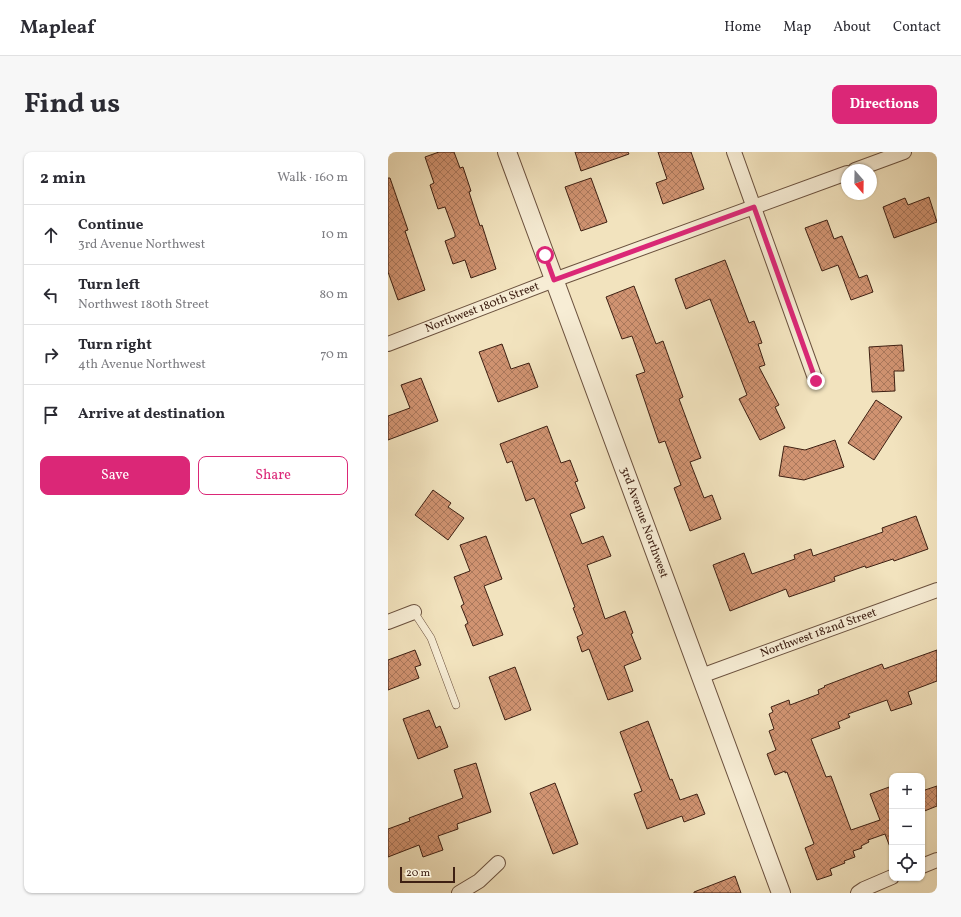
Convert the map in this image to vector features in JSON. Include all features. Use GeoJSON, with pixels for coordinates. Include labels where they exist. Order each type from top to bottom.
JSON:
{"type":"FeatureCollection","features":[{"type":"Feature","properties":{"kind":"street","name":"3rd Avenue Northwest"},"geometry":{"type":"LineString","coordinates":[[507,152],[781,893]]}},
{"type":"Feature","properties":{"kind":"street"},"geometry":{"type":"LineString","coordinates":[[734,152],[816,381]]}},
{"type":"Feature","properties":{"kind":"street"},"geometry":{"type":"LineString","coordinates":[[871,164],[904,152]]}},
{"type":"Feature","properties":{"kind":"street","name":"Northwest 180th Street"},"geometry":{"type":"LineString","coordinates":[[388,344],[554,280],[841,175]]}},
{"type":"Feature","properties":{"kind":"street","name":"Northwest 182nd Street"},"geometry":{"type":"LineString","coordinates":[[701,676],[937,590]]}},
{"type":"Feature","properties":{"kind":"street"},"geometry":{"type":"LineString","coordinates":[[388,622],[414,612]]}},
{"type":"Feature","properties":{"kind":"street"},"geometry":{"type":"LineString","coordinates":[[925,865],[937,860]]}},
{"type":"Feature","properties":{"kind":"street"},"geometry":{"type":"LineString","coordinates":[[458,893],[479,881],[498,863]]}},
{"type":"Feature","properties":{"kind":"street"},"geometry":{"type":"LineString","coordinates":[[858,893],[869,886],[889,878]]}},
{"type":"Feature","properties":{"kind":"lane"},"geometry":{"type":"LineString","coordinates":[[414,612],[431,638],[456,705]]}},
{"type":"Feature","properties":{"kind":"building"},"geometry":{"type":"Polygon","coordinates":[[[439,152],[454,152],[460,168],[463,167],[480,226],[482,225],[496,269],[471,278],[465,260],[453,264],[445,241],[455,237],[455,234],[445,207],[438,209],[430,185],[434,183],[425,157],[439,152]]]}},
{"type":"Feature","properties":{"kind":"building"},"geometry":{"type":"Polygon","coordinates":[[[575,152],[628,152],[629,154],[581,171],[575,152]]]}},
{"type":"Feature","properties":{"kind":"building"},"geometry":{"type":"Polygon","coordinates":[[[658,152],[691,152],[704,189],[663,204],[656,183],[667,179],[658,152]]]}},
{"type":"Feature","properties":{"kind":"building"},"geometry":{"type":"Polygon","coordinates":[[[388,178],[390,178],[408,230],[405,231],[425,290],[398,300],[388,272],[388,178]]]}},
{"type":"Feature","properties":{"kind":"building"},"geometry":{"type":"Polygon","coordinates":[[[591,178],[607,222],[581,231],[565,187],[591,178]]]}},
{"type":"Feature","properties":{"kind":"building"},"geometry":{"type":"Polygon","coordinates":[[[929,197],[937,222],[894,238],[883,207],[905,198],[908,205],[929,197]]]}},
{"type":"Feature","properties":{"kind":"building"},"geometry":{"type":"Polygon","coordinates":[[[827,220],[834,239],[842,236],[859,278],[867,275],[873,292],[851,300],[838,265],[822,271],[805,228],[827,220]]]}},
{"type":"Feature","properties":{"kind":"building"},"geometry":{"type":"Polygon","coordinates":[[[725,260],[749,323],[754,321],[762,343],[758,344],[765,365],[759,367],[779,405],[775,407],[785,428],[760,440],[739,399],[747,395],[710,299],[686,309],[675,279],[725,260]]]}},
{"type":"Feature","properties":{"kind":"building"},"geometry":{"type":"Polygon","coordinates":[[[634,286],[656,344],[663,341],[683,397],[679,399],[701,458],[690,462],[704,498],[712,495],[721,519],[690,531],[674,488],[681,485],[665,441],[659,443],[636,375],[645,372],[632,336],[622,339],[606,297],[634,286]]]}},
{"type":"Feature","properties":{"kind":"building"},"geometry":{"type":"Polygon","coordinates":[[[502,344],[511,369],[529,363],[538,387],[498,402],[479,352],[502,344]]]}},
{"type":"Feature","properties":{"kind":"building"},"geometry":{"type":"Polygon","coordinates":[[[902,345],[904,371],[894,371],[895,391],[872,392],[869,347],[902,345]]]}},
{"type":"Feature","properties":{"kind":"building"},"geometry":{"type":"Polygon","coordinates":[[[421,378],[438,421],[388,440],[388,416],[410,408],[401,385],[421,378]]]}},
{"type":"Feature","properties":{"kind":"building"},"geometry":{"type":"Polygon","coordinates":[[[876,400],[902,417],[874,460],[848,443],[876,400]]]}},
{"type":"Feature","properties":{"kind":"building"},"geometry":{"type":"Polygon","coordinates":[[[547,426],[561,463],[570,460],[578,481],[575,482],[585,508],[570,514],[582,544],[603,536],[611,556],[587,565],[605,619],[625,611],[633,633],[631,634],[641,659],[624,666],[633,691],[608,700],[589,649],[582,652],[577,637],[583,634],[573,608],[575,607],[534,498],[526,501],[512,461],[507,463],[500,444],[547,426]]]}},
{"type":"Feature","properties":{"kind":"building"},"geometry":{"type":"Polygon","coordinates":[[[835,440],[844,467],[804,480],[779,476],[784,446],[805,450],[835,440]]]}},
{"type":"Feature","properties":{"kind":"building"},"geometry":{"type":"Polygon","coordinates":[[[433,490],[451,503],[448,507],[464,518],[448,540],[415,515],[433,490]]]}},
{"type":"Feature","properties":{"kind":"building"},"geometry":{"type":"Polygon","coordinates":[[[916,516],[928,549],[894,561],[893,559],[866,568],[865,566],[834,577],[835,581],[789,597],[786,589],[730,611],[713,565],[744,553],[752,574],[795,559],[794,555],[811,549],[813,556],[883,532],[882,528],[916,516]]]}},
{"type":"Feature","properties":{"kind":"building"},"geometry":{"type":"Polygon","coordinates":[[[486,536],[502,579],[484,586],[503,635],[473,646],[465,625],[468,623],[461,606],[464,604],[454,577],[470,571],[460,545],[486,536]]]}},
{"type":"Feature","properties":{"kind":"building"},"geometry":{"type":"Polygon","coordinates":[[[415,650],[421,665],[415,667],[419,678],[388,690],[388,660],[415,650]]]}},
{"type":"Feature","properties":{"kind":"building"},"geometry":{"type":"Polygon","coordinates":[[[937,650],[937,681],[908,692],[912,704],[891,711],[887,700],[848,714],[850,717],[838,722],[840,728],[811,739],[826,777],[831,776],[851,830],[880,820],[870,794],[889,787],[889,844],[885,834],[868,840],[869,842],[861,846],[862,848],[853,851],[855,857],[830,869],[832,875],[817,880],[805,848],[814,844],[787,772],[785,773],[785,771],[775,775],[767,754],[776,750],[769,731],[774,729],[769,714],[773,712],[771,707],[789,700],[790,705],[819,694],[818,690],[825,687],[824,686],[882,664],[884,669],[937,650]]]}},
{"type":"Feature","properties":{"kind":"building"},"geometry":{"type":"Polygon","coordinates":[[[515,667],[531,710],[505,720],[489,677],[515,667]]]}},
{"type":"Feature","properties":{"kind":"building"},"geometry":{"type":"Polygon","coordinates":[[[429,710],[436,728],[440,726],[448,747],[418,759],[403,719],[429,710]]]}},
{"type":"Feature","properties":{"kind":"building"},"geometry":{"type":"Polygon","coordinates":[[[648,721],[670,780],[672,779],[680,800],[697,794],[705,814],[684,822],[682,816],[647,829],[634,794],[642,791],[620,732],[648,721]]]}},
{"type":"Feature","properties":{"kind":"building"},"geometry":{"type":"Polygon","coordinates":[[[476,763],[491,812],[457,824],[458,829],[438,836],[443,850],[423,857],[419,845],[388,857],[388,829],[410,821],[409,818],[463,798],[454,770],[476,763]]]}},
{"type":"Feature","properties":{"kind":"building"},"geometry":{"type":"Polygon","coordinates":[[[555,783],[578,844],[553,854],[530,793],[555,783]]]}},
{"type":"Feature","properties":{"kind":"building"},"geometry":{"type":"Polygon","coordinates":[[[937,786],[937,806],[925,811],[925,809],[925,790],[937,786]]]}},
{"type":"Feature","properties":{"kind":"building"},"geometry":{"type":"Polygon","coordinates":[[[735,876],[741,893],[694,893],[694,892],[735,876]]]}},
{"type":"Feature","properties":{"kind":"route"},"geometry":{"type":"LineString","coordinates":[[545,255],[554,280],[754,207],[816,381]]}}]}
